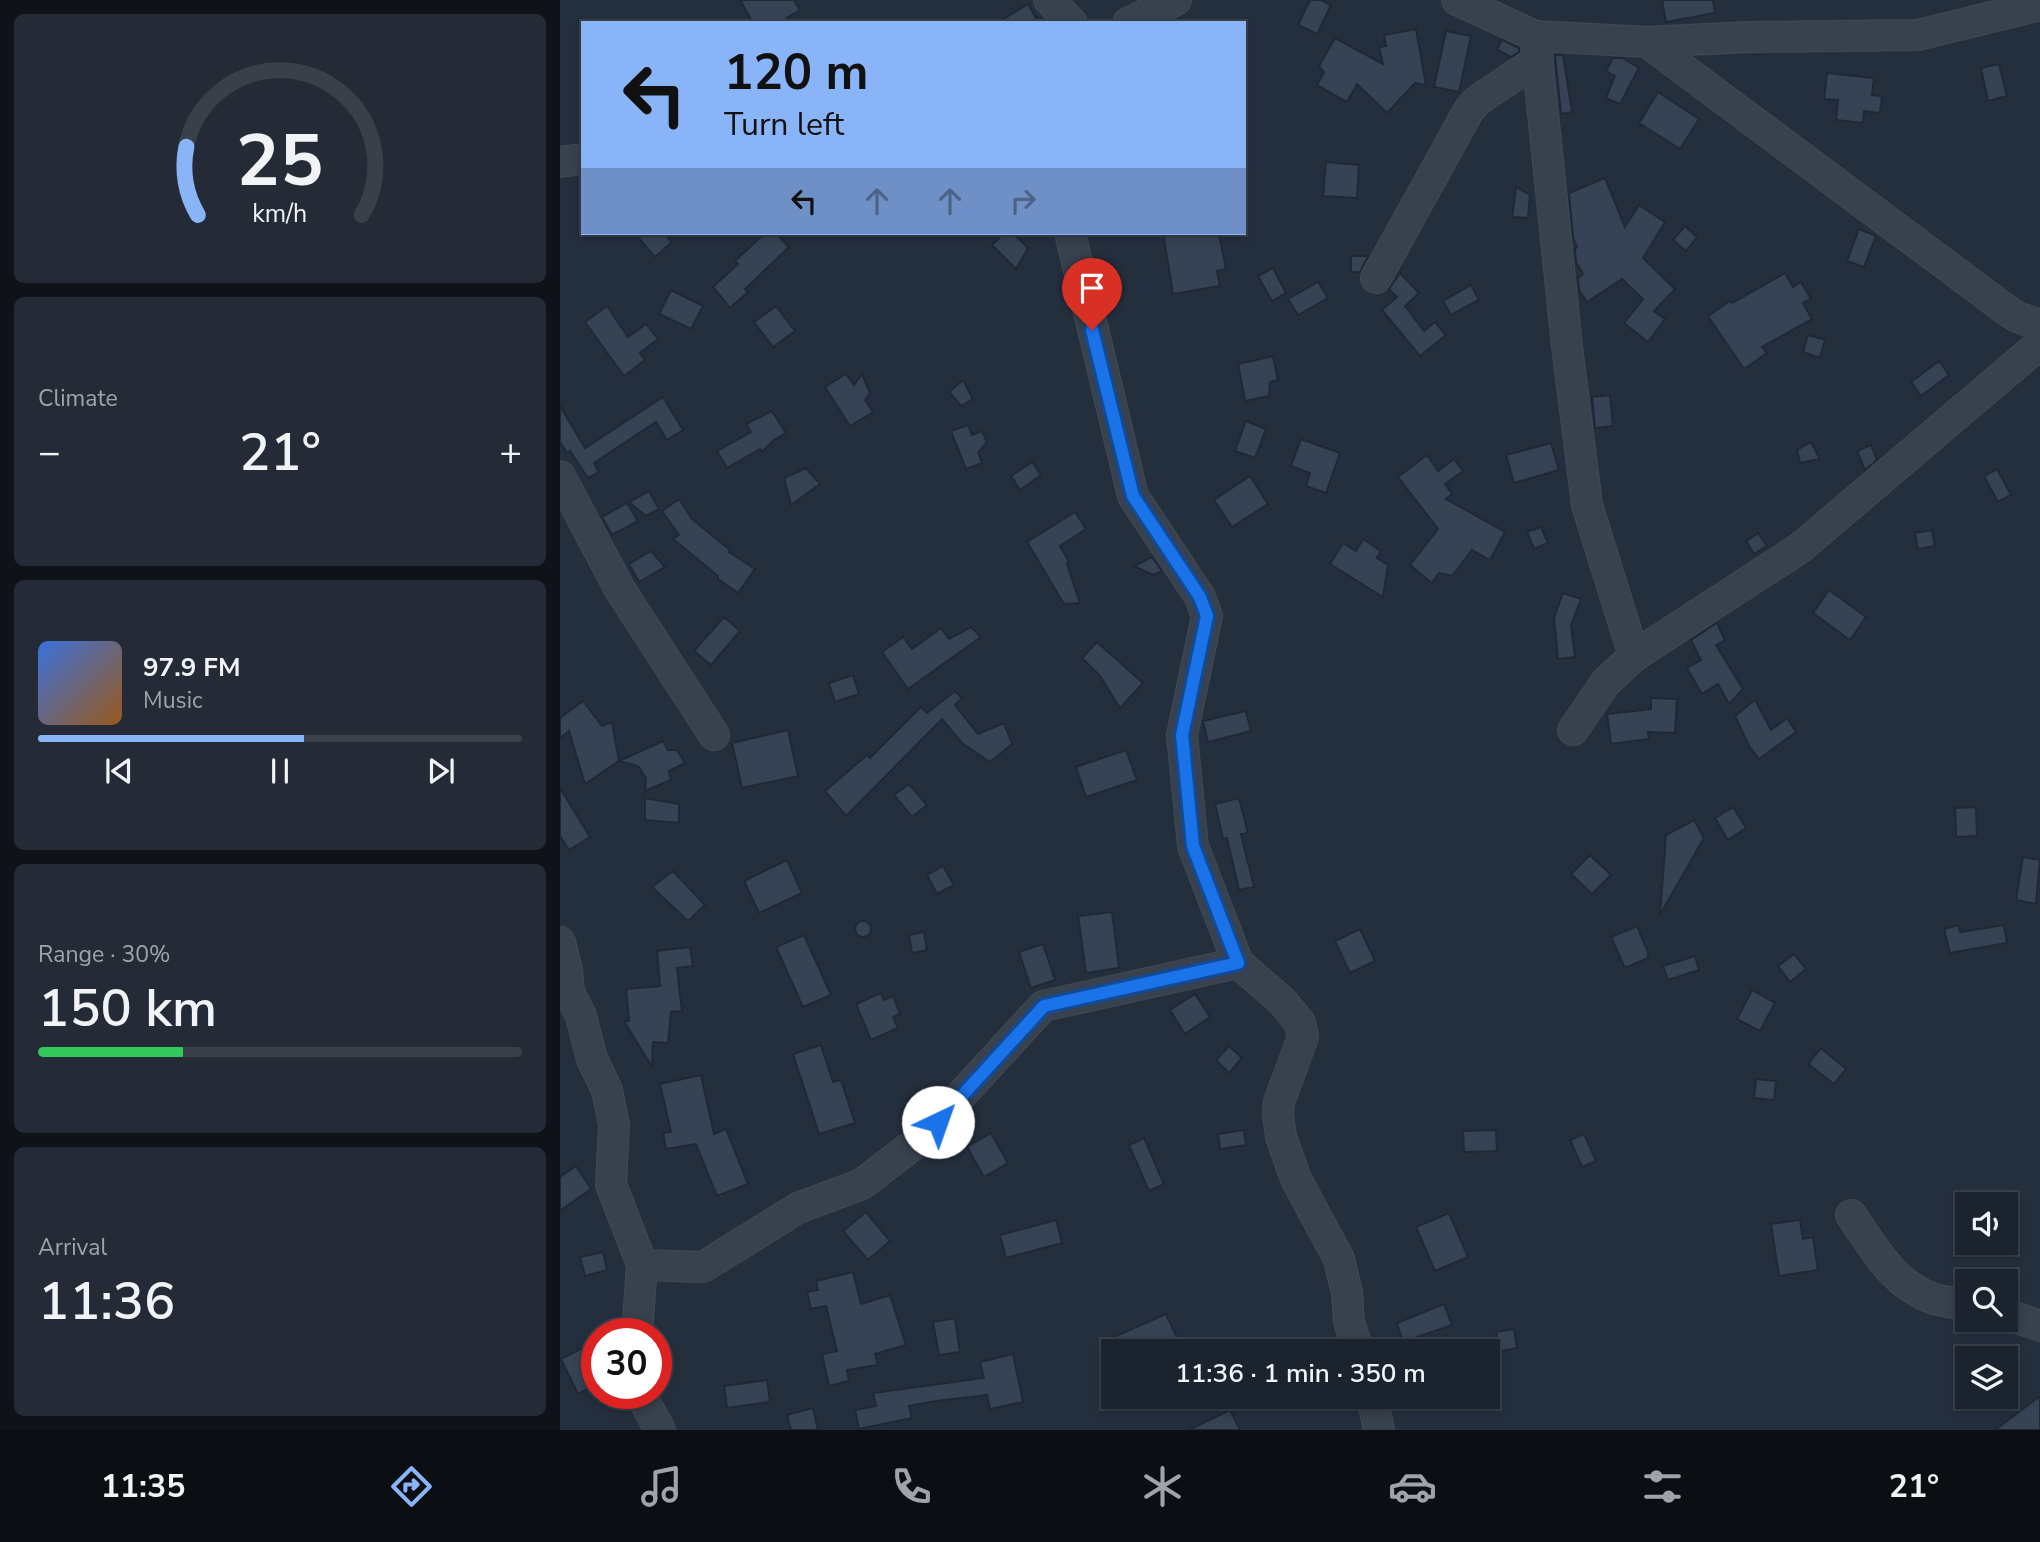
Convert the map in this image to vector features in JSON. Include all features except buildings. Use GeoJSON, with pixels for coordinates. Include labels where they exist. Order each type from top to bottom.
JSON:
{"type":"FeatureCollection","features":[{"type":"Feature","properties":{"kind":"street"},"geometry":{"type":"LineString","coordinates":[[1049,0],[1070,21]]}},
{"type":"Feature","properties":{"kind":"street"},"geometry":{"type":"LineString","coordinates":[[1132,21],[1176,0]]}},
{"type":"Feature","properties":{"kind":"street"},"geometry":{"type":"LineString","coordinates":[[1457,0],[1536,48],[1749,37],[1918,35],[2040,5]]}},
{"type":"Feature","properties":{"kind":"street"},"geometry":{"type":"LineString","coordinates":[[1647,42],[2005,309],[2017,317],[2040,325]]}},
{"type":"Feature","properties":{"kind":"street"},"geometry":{"type":"LineString","coordinates":[[1376,278],[1469,110],[1536,48]]}},
{"type":"Feature","properties":{"kind":"street"},"geometry":{"type":"LineString","coordinates":[[1536,48],[1567,346],[1587,505],[1634,656]]}},
{"type":"Feature","properties":{"kind":"street"},"geometry":{"type":"LineString","coordinates":[[560,162],[581,159]]}},
{"type":"Feature","properties":{"kind":"street"},"geometry":{"type":"LineString","coordinates":[[1070,235],[1133,496],[1200,597],[1207,616],[1182,735],[1193,846],[1238,963],[1282,1001],[1300,1023],[1303,1037],[1279,1101],[1281,1137],[1296,1179],[1339,1259],[1354,1339]]}},
{"type":"Feature","properties":{"kind":"street"},"geometry":{"type":"LineString","coordinates":[[1573,730],[1606,682],[1634,656],[1800,548],[2040,344]]}},
{"type":"Feature","properties":{"kind":"street"},"geometry":{"type":"LineString","coordinates":[[560,476],[619,588],[714,735]]}},
{"type":"Feature","properties":{"kind":"street"},"geometry":{"type":"LineString","coordinates":[[560,942],[569,992],[581,1016],[592,1059],[607,1090],[614,1125],[611,1184],[642,1265],[638,1318]]}},
{"type":"Feature","properties":{"kind":"street"},"geometry":{"type":"LineString","coordinates":[[642,1265],[703,1267],[798,1208],[862,1184],[922,1138],[1044,1006],[1238,963]]}},
{"type":"Feature","properties":{"kind":"street"},"geometry":{"type":"LineString","coordinates":[[1851,1214],[1893,1274],[1912,1290],[1937,1300],[1955,1303]]}},
{"type":"Feature","properties":{"kind":"street"},"geometry":{"type":"LineString","coordinates":[[2018,1318],[2040,1326]]}},
{"type":"Feature","properties":{"kind":"street"},"geometry":{"type":"LineString","coordinates":[[649,1409],[660,1430]]}},
{"type":"Feature","properties":{"kind":"street"},"geometry":{"type":"LineString","coordinates":[[1374,1409],[1379,1430]]}},
{"type":"Feature","properties":{"kind":"route"},"geometry":{"type":"LineString","coordinates":[[938,1122],[1044,1006],[1238,963],[1193,846],[1182,735],[1207,616],[1200,597],[1133,496],[1092,330]]}}]}
